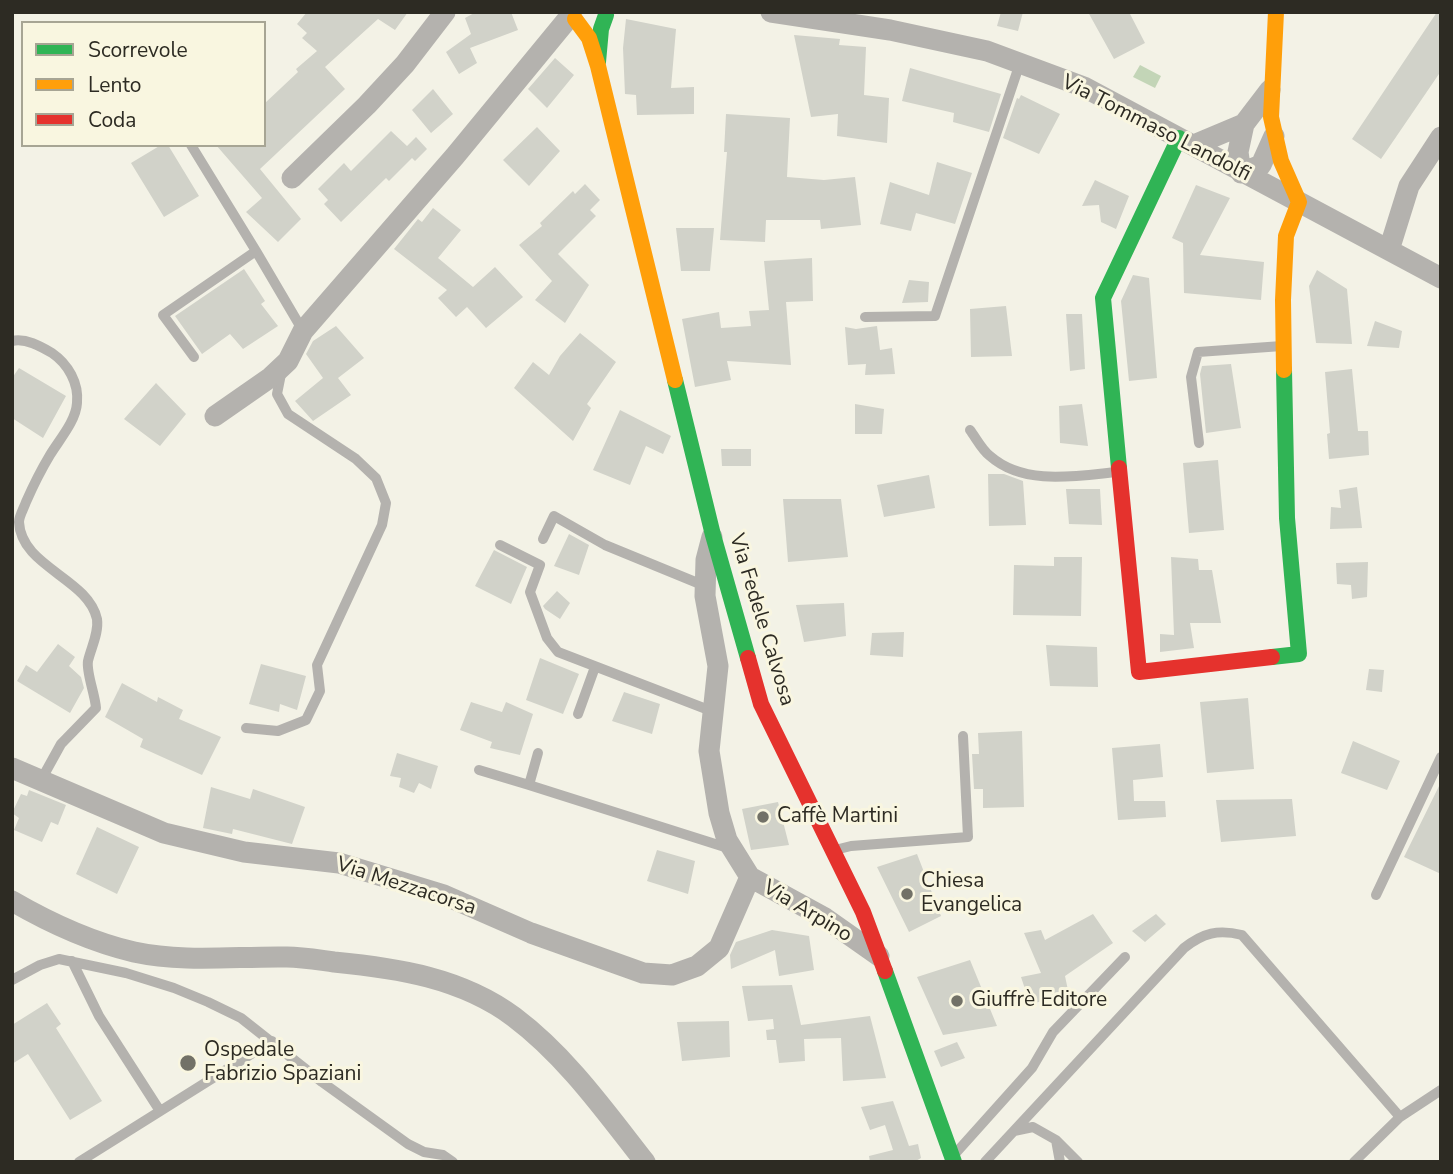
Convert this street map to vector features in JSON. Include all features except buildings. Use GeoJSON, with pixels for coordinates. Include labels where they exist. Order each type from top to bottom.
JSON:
{"type":"FeatureCollection","features":[{"type":"Feature","properties":{"kind":"street"},"geometry":{"type":"LineString","coordinates":[[292,178],[405,64],[445,12]]}},
{"type":"Feature","properties":{"kind":"street","name":"Via Tommaso Landolfi"},"geometry":{"type":"LineString","coordinates":[[771,12],[890,30],[987,51],[1084,88],[1441,278]]}},
{"type":"Feature","properties":{"kind":"street"},"geometry":{"type":"LineString","coordinates":[[1244,124],[1186,141],[1103,298],[1139,672],[1299,654],[1287,518],[1283,300],[1286,236],[1299,202],[1288,183],[1274,136],[1270,90],[1277,34],[1276,12]]}},
{"type":"Feature","properties":{"kind":"street"},"geometry":{"type":"LineString","coordinates":[[215,416],[283,366],[303,331],[572,15],[585,23],[593,23],[607,14]]}},
{"type":"Feature","properties":{"kind":"street","name":"Via Fedele Calvosa"},"geometry":{"type":"LineString","coordinates":[[598,66],[600,41],[607,14]]}},
{"type":"Feature","properties":{"kind":"street","name":"Via Fedele Calvosa"},"geometry":{"type":"LineString","coordinates":[[572,15],[589,38],[598,66],[713,536],[761,704],[863,912],[953,1159]]}},
{"type":"Feature","properties":{"kind":"street"},"geometry":{"type":"LineString","coordinates":[[1270,90],[1244,124],[1238,152],[1241,173],[1261,165],[1274,136]]}},
{"type":"Feature","properties":{"kind":"street"},"geometry":{"type":"LineString","coordinates":[[1389,250],[1409,186],[1441,137]]}},
{"type":"Feature","properties":{"kind":"street","name":"Via Arpino"},"geometry":{"type":"LineString","coordinates":[[713,536],[706,560],[705,596],[718,666],[709,751],[712,779],[727,840],[750,877],[825,918],[879,956]]}},
{"type":"Feature","properties":{"kind":"street","name":"Via Mezzacorsa"},"geometry":{"type":"LineString","coordinates":[[12,768],[164,833],[244,852],[339,863],[444,895],[531,933],[643,973],[672,975],[697,966],[719,948],[750,877]]}},
{"type":"Feature","properties":{"kind":"street"},"geometry":{"type":"LineString","coordinates":[[12,901],[38,916],[91,939],[135,952],[204,960],[288,957],[377,966],[432,977],[475,994],[512,1016],[551,1048],[645,1162]]}},
{"type":"Feature","properties":{"kind":"lane"},"geometry":{"type":"LineString","coordinates":[[865,317],[935,316],[1020,64]]}},
{"type":"Feature","properties":{"kind":"lane"},"geometry":{"type":"LineString","coordinates":[[192,147],[303,331]]}},
{"type":"Feature","properties":{"kind":"lane"},"geometry":{"type":"LineString","coordinates":[[194,357],[163,315],[256,251]]}},
{"type":"Feature","properties":{"kind":"lane"},"geometry":{"type":"LineString","coordinates":[[12,341],[38,344],[61,359],[75,380],[78,404],[69,425],[32,487],[19,520],[25,545],[71,584],[90,604],[97,620],[87,664],[96,708],[61,744],[40,782]]}},
{"type":"Feature","properties":{"kind":"lane"},"geometry":{"type":"LineString","coordinates":[[1199,443],[1191,377],[1198,352],[1284,346]]}},
{"type":"Feature","properties":{"kind":"lane"},"geometry":{"type":"LineString","coordinates":[[246,728],[278,732],[306,720],[320,691],[317,665],[382,525],[386,503],[376,478],[356,459],[288,414],[278,394],[283,366]]}},
{"type":"Feature","properties":{"kind":"lane"},"geometry":{"type":"LineString","coordinates":[[970,430],[988,455],[1007,468],[1038,476],[1070,477],[1120,472]]}},
{"type":"Feature","properties":{"kind":"lane"},"geometry":{"type":"LineString","coordinates":[[543,539],[554,516],[605,545],[705,586]]}},
{"type":"Feature","properties":{"kind":"lane"},"geometry":{"type":"LineString","coordinates":[[500,545],[540,565],[530,592],[547,638],[558,652],[714,712]]}},
{"type":"Feature","properties":{"kind":"lane"},"geometry":{"type":"LineString","coordinates":[[578,714],[596,667]]}},
{"type":"Feature","properties":{"kind":"lane"},"geometry":{"type":"LineString","coordinates":[[832,851],[851,846],[968,837],[963,736]]}},
{"type":"Feature","properties":{"kind":"lane"},"geometry":{"type":"LineString","coordinates":[[529,785],[538,753]]}},
{"type":"Feature","properties":{"kind":"lane"},"geometry":{"type":"LineString","coordinates":[[1376,895],[1441,757]]}},
{"type":"Feature","properties":{"kind":"lane"},"geometry":{"type":"LineString","coordinates":[[479,770],[733,850]]}},
{"type":"Feature","properties":{"kind":"lane"},"geometry":{"type":"LineString","coordinates":[[985,1162],[1184,948],[1198,937],[1227,931],[1242,935],[1400,1117]]}},
{"type":"Feature","properties":{"kind":"lane"},"geometry":{"type":"LineString","coordinates":[[953,1159],[1032,1068],[1053,1032],[1125,957]]}},
{"type":"Feature","properties":{"kind":"lane"},"geometry":{"type":"LineString","coordinates":[[12,980],[40,965],[59,959],[126,973],[185,992],[241,1018],[332,1090],[408,1144],[424,1152],[443,1155],[453,1162]]}},
{"type":"Feature","properties":{"kind":"lane"},"geometry":{"type":"LineString","coordinates":[[72,961],[99,1016],[160,1111]]}},
{"type":"Feature","properties":{"kind":"lane"},"geometry":{"type":"LineString","coordinates":[[79,1162],[272,1041]]}},
{"type":"Feature","properties":{"kind":"lane"},"geometry":{"type":"LineString","coordinates":[[1354,1162],[1400,1117],[1441,1090]]}},
{"type":"Feature","properties":{"kind":"lane"},"geometry":{"type":"LineString","coordinates":[[1014,1131],[1033,1127],[1056,1140],[1078,1162]]}},
{"type":"Feature","properties":{"kind":"lane"},"geometry":{"type":"LineString","coordinates":[[1056,1140],[1060,1162]]}},
{"type":"Feature","properties":{"kind":"shaded area"},"geometry":{"type":"Polygon","coordinates":[[[1140,65],[1161,76],[1155,88],[1133,77],[1140,65]]]}},
{"type":"Feature","properties":{"kind":"traffic: fast"},"geometry":{"type":"LineString","coordinates":[[598,62],[601,29],[606,15]]}},
{"type":"Feature","properties":{"kind":"traffic: fast"},"geometry":{"type":"LineString","coordinates":[[1119,468],[1103,298],[1179,138]]}},
{"type":"Feature","properties":{"kind":"traffic: fast"},"geometry":{"type":"LineString","coordinates":[[1272,657],[1299,654],[1287,518],[1284,370]]}},
{"type":"Feature","properties":{"kind":"traffic: fast"},"geometry":{"type":"LineString","coordinates":[[675,380],[713,535],[748,658]]}},
{"type":"Feature","properties":{"kind":"traffic: fast"},"geometry":{"type":"LineString","coordinates":[[885,971],[954,1162]]}},
{"type":"Feature","properties":{"kind":"traffic: slow"},"geometry":{"type":"LineString","coordinates":[[1276,12],[1271,117],[1281,161],[1299,202],[1286,236],[1284,370]]}},
{"type":"Feature","properties":{"kind":"traffic: slow"},"geometry":{"type":"LineString","coordinates":[[575,19],[589,38],[598,66],[675,380]]}},
{"type":"Feature","properties":{"kind":"traffic: jam"},"geometry":{"type":"LineString","coordinates":[[1119,468],[1139,672],[1272,657]]}},
{"type":"Feature","properties":{"kind":"traffic: jam"},"geometry":{"type":"LineString","coordinates":[[748,658],[761,704],[863,912],[885,971]]}},
{"type":"Feature","properties":{"kind":"place","name":"Caffè Martini"},"geometry":{"type":"Point","coordinates":[763,817]}},
{"type":"Feature","properties":{"kind":"place","name":"Chiesa Evangelica"},"geometry":{"type":"Point","coordinates":[907,894]}},
{"type":"Feature","properties":{"kind":"place","name":"Giuffrè Editore"},"geometry":{"type":"Point","coordinates":[957,1001]}},
{"type":"Feature","properties":{"kind":"place","name":"Ospedale Fabrizio Spaziani"},"geometry":{"type":"Point","coordinates":[188,1063]}}]}
